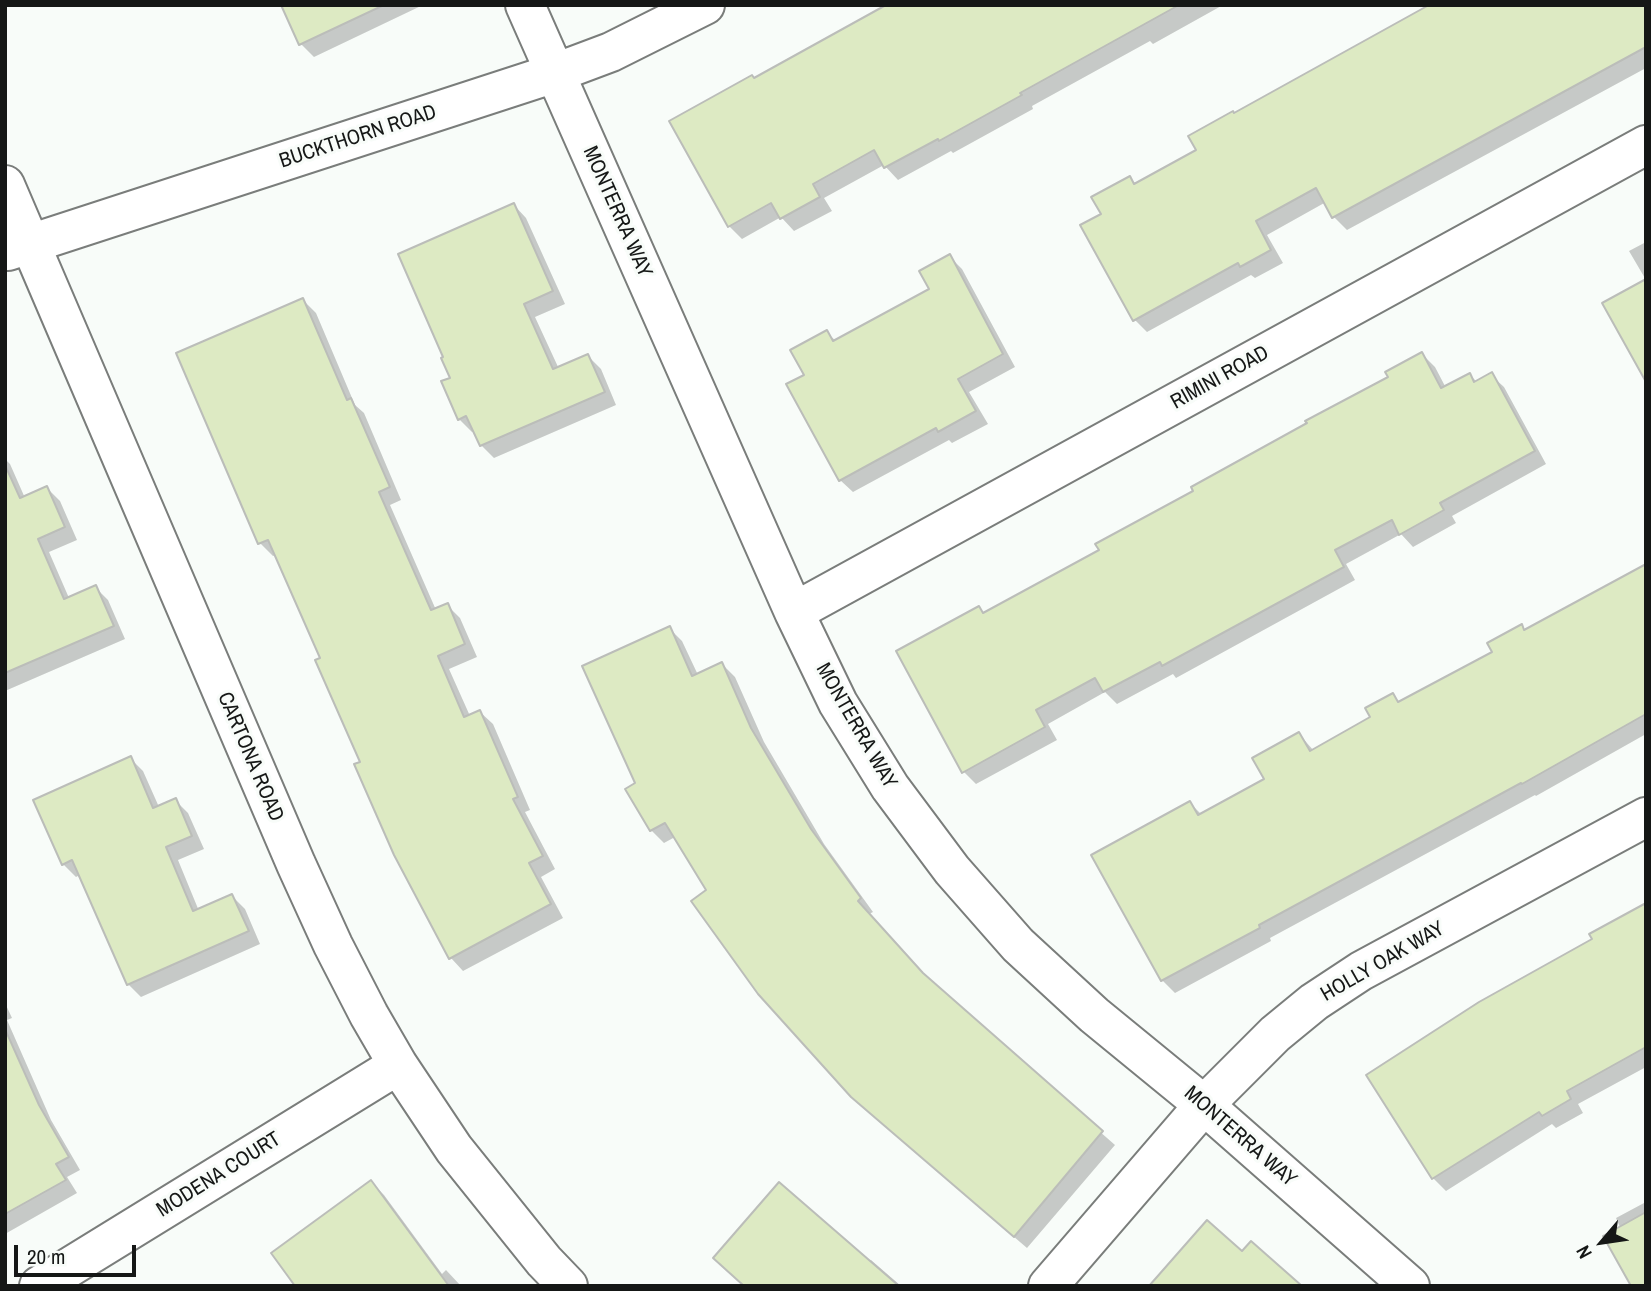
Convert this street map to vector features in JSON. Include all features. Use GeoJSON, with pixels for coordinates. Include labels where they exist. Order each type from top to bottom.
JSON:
{"type":"FeatureCollection","features":[{"type":"Feature","properties":{"kind":"street","name":"MONTERRA WAY"},"geometry":{"type":"LineString","coordinates":[[525,5],[794,612],[838,703],[890,787],[952,870],[1018,945],[1094,1015],[1204,1105],[1410,1286]]}},
{"type":"Feature","properties":{"kind":"street","name":"BUCKTHORN ROAD"},"geometry":{"type":"LineString","coordinates":[[18,247],[555,73],[611,52],[705,5]]}},
{"type":"Feature","properties":{"kind":"street","name":"RIMINI ROAD"},"geometry":{"type":"LineString","coordinates":[[794,612],[1646,145]]}},
{"type":"Feature","properties":{"kind":"street","name":"CARTONA ROAD"},"geometry":{"type":"LineString","coordinates":[[5,185],[18,247],[322,922],[369,1015],[398,1065],[454,1149],[544,1261],[568,1286]]}},
{"type":"Feature","properties":{"kind":"street","name":"HOLLY OAK WAY"},"geometry":{"type":"LineString","coordinates":[[1048,1286],[1204,1105],[1275,1034],[1314,1002],[1362,971],[1646,817]]}},
{"type":"Feature","properties":{"kind":"street","name":"MODENA COURT"},"geometry":{"type":"LineString","coordinates":[[39,1286],[398,1065]]}},
{"type":"Feature","properties":{"kind":"building"},"geometry":{"type":"Polygon","coordinates":[[[281,5],[384,5],[299,45],[281,5]]]}},
{"type":"Feature","properties":{"kind":"building"},"geometry":{"type":"Polygon","coordinates":[[[886,5],[1179,5],[939,141],[938,139],[884,168],[874,150],[813,184],[820,197],[780,219],[771,203],[728,227],[669,121],[752,75],[754,78],[886,5]]]}},
{"type":"Feature","properties":{"kind":"building"},"geometry":{"type":"Polygon","coordinates":[[[1429,5],[1646,5],[1646,47],[1332,218],[1316,188],[1256,221],[1271,250],[1240,267],[1238,263],[1133,321],[1080,225],[1101,214],[1091,197],[1130,176],[1134,184],[1196,150],[1188,136],[1429,5]]]}},
{"type":"Feature","properties":{"kind":"building"},"geometry":{"type":"Polygon","coordinates":[[[514,203],[553,291],[524,304],[553,369],[588,354],[605,392],[480,446],[466,416],[458,420],[441,381],[450,378],[441,358],[443,357],[398,254],[514,203]]]}},
{"type":"Feature","properties":{"kind":"building"},"geometry":{"type":"Polygon","coordinates":[[[950,254],[1003,354],[958,379],[976,411],[938,432],[936,428],[839,481],[786,384],[804,375],[790,350],[827,330],[833,341],[929,289],[919,271],[950,254]]]}},
{"type":"Feature","properties":{"kind":"building"},"geometry":{"type":"Polygon","coordinates":[[[1646,279],[1646,382],[1602,303],[1646,279]]]}},
{"type":"Feature","properties":{"kind":"building"},"geometry":{"type":"Polygon","coordinates":[[[303,298],[347,400],[351,398],[390,487],[379,492],[431,610],[448,603],[465,644],[438,656],[464,717],[480,710],[518,797],[513,799],[543,856],[529,863],[551,904],[449,959],[394,855],[354,764],[360,762],[315,660],[320,658],[268,540],[258,544],[176,353],[303,298]]]}},
{"type":"Feature","properties":{"kind":"building"},"geometry":{"type":"Polygon","coordinates":[[[1422,352],[1441,388],[1470,373],[1474,382],[1492,372],[1535,451],[1440,503],[1444,510],[1399,535],[1392,520],[1335,550],[1344,567],[1162,666],[1160,662],[1103,692],[1095,678],[1036,710],[1045,727],[962,773],[896,651],[979,606],[983,613],[1099,550],[1095,544],[1193,491],[1191,487],[1307,423],[1305,421],[1388,377],[1385,372],[1422,352]]]}},
{"type":"Feature","properties":{"kind":"building"},"geometry":{"type":"Polygon","coordinates":[[[5,465],[20,498],[47,486],[65,527],[38,539],[64,599],[96,585],[114,626],[5,673],[5,465]]]}},
{"type":"Feature","properties":{"kind":"building"},"geometry":{"type":"Polygon","coordinates":[[[1646,564],[1646,714],[1161,981],[1091,855],[1190,801],[1198,815],[1264,779],[1252,758],[1299,732],[1310,751],[1370,717],[1365,708],[1393,693],[1398,702],[1492,652],[1487,643],[1522,624],[1524,630],[1646,564]]]}},
{"type":"Feature","properties":{"kind":"building"},"geometry":{"type":"Polygon","coordinates":[[[670,626],[692,676],[722,662],[751,728],[811,829],[861,898],[858,901],[923,973],[1103,1131],[1014,1237],[851,1097],[758,994],[691,901],[706,890],[665,823],[650,831],[625,789],[635,783],[582,666],[670,626]]]}},
{"type":"Feature","properties":{"kind":"building"},"geometry":{"type":"Polygon","coordinates":[[[131,756],[153,808],[176,798],[192,836],[166,847],[193,911],[232,894],[249,931],[127,985],[72,860],[62,865],[33,800],[131,756]]]}},
{"type":"Feature","properties":{"kind":"building"},"geometry":{"type":"Polygon","coordinates":[[[1646,903],[1646,1047],[1567,1091],[1571,1099],[1542,1116],[1539,1112],[1432,1179],[1366,1075],[1479,1002],[1592,939],[1589,934],[1646,903]]]}},
{"type":"Feature","properties":{"kind":"building"},"geometry":{"type":"Polygon","coordinates":[[[5,1029],[39,1105],[69,1157],[56,1164],[66,1180],[5,1214],[5,1029]]]}},
{"type":"Feature","properties":{"kind":"building"},"geometry":{"type":"Polygon","coordinates":[[[371,1180],[449,1286],[295,1286],[271,1253],[371,1180]]]}},
{"type":"Feature","properties":{"kind":"building"},"geometry":{"type":"Polygon","coordinates":[[[779,1182],[899,1286],[744,1286],[713,1258],[779,1182]]]}},
{"type":"Feature","properties":{"kind":"building"},"geometry":{"type":"Polygon","coordinates":[[[1646,1212],[1646,1286],[1631,1286],[1603,1236],[1646,1212]]]}},
{"type":"Feature","properties":{"kind":"building"},"geometry":{"type":"Polygon","coordinates":[[[1207,1220],[1242,1251],[1251,1241],[1302,1286],[1149,1286],[1207,1220]]]}}]}
